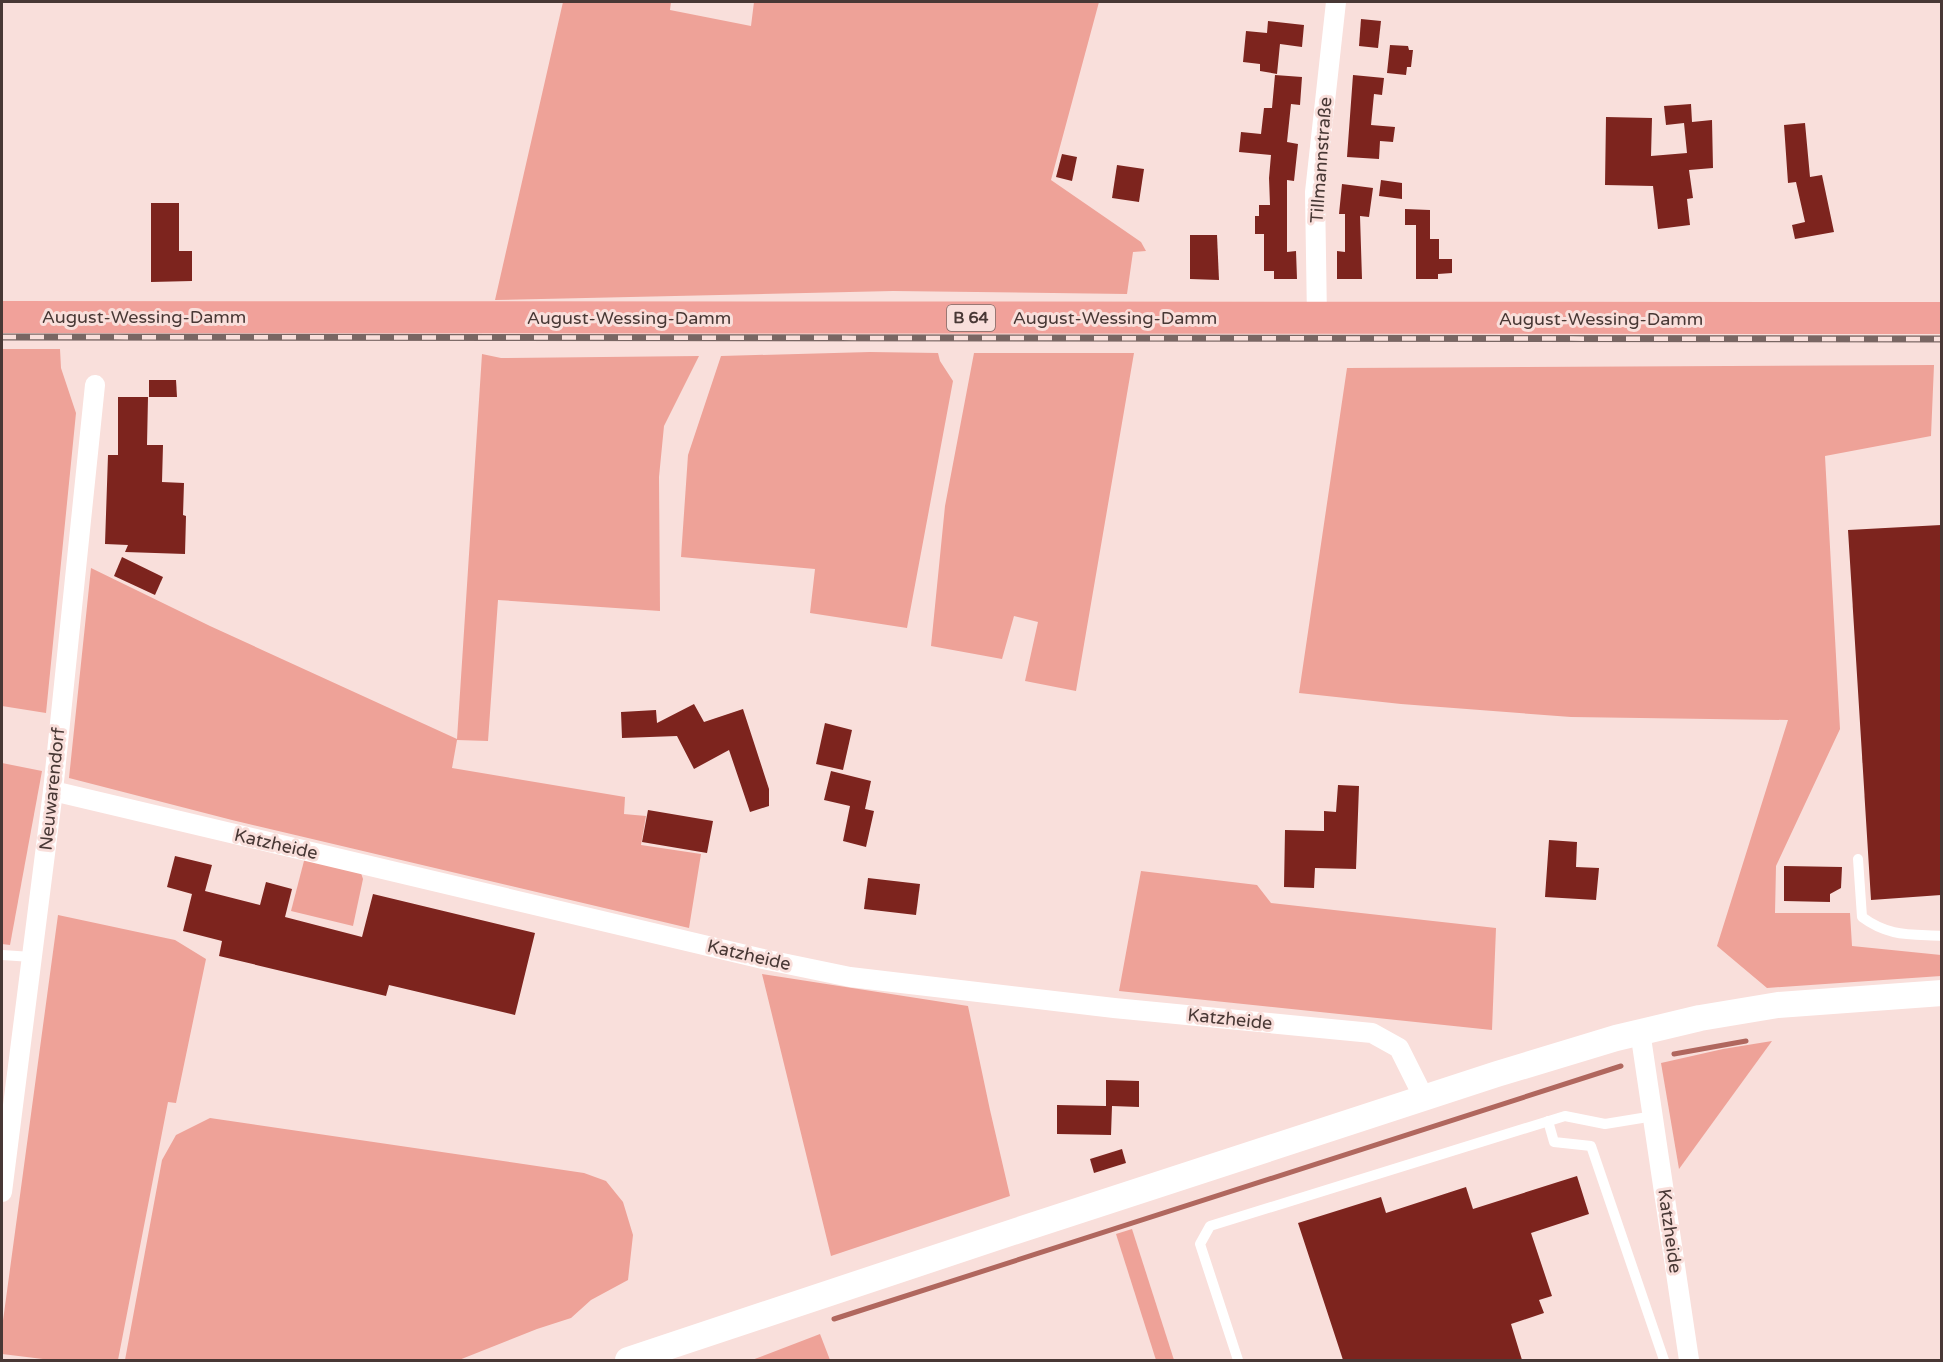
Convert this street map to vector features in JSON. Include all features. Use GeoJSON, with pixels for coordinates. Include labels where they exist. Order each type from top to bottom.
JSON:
{"type":"FeatureCollection","features":[{"type":"Feature","properties":{"kind":"main road","name":"August-Wessing-Damm"},"geometry":{"type":"LineString","coordinates":[[2,317],[1941,318]]}},
{"type":"Feature","properties":{"kind":"street","name":"Tillmannstraße"},"geometry":{"type":"LineString","coordinates":[[1317,318],[1315,192],[1336,2]]}},
{"type":"Feature","properties":{"kind":"street","name":"Neuwarendorf"},"geometry":{"type":"LineString","coordinates":[[2,1192],[4,1151],[53,791],[95,385]]}},
{"type":"Feature","properties":{"kind":"street","name":"Katzheide"},"geometry":{"type":"LineString","coordinates":[[53,791],[763,959],[850,977],[1102,1006],[1372,1033],[1399,1048],[1424,1098]]}},
{"type":"Feature","properties":{"kind":"street"},"geometry":{"type":"LineString","coordinates":[[628,1360],[1021,1229],[1574,1050],[1640,1031],[1778,1005],[1941,993]]}},
{"type":"Feature","properties":{"kind":"street","name":"Katzheide"},"geometry":{"type":"LineString","coordinates":[[1640,1031],[1689,1360]]}},
{"type":"Feature","properties":{"kind":"lane"},"geometry":{"type":"LineString","coordinates":[[1858,860],[1862,917],[1876,928],[1893,933],[1941,936]]}},
{"type":"Feature","properties":{"kind":"lane"},"geometry":{"type":"LineString","coordinates":[[2,954],[32,957]]}},
{"type":"Feature","properties":{"kind":"lane"},"geometry":{"type":"LineString","coordinates":[[1238,1360],[1200,1244],[1210,1226],[1565,1116],[1605,1124],[1654,1116]]}},
{"type":"Feature","properties":{"kind":"lane"},"geometry":{"type":"LineString","coordinates":[[1548,1121],[1554,1142],[1591,1146],[1664,1360]]}},
{"type":"Feature","properties":{"kind":"shaded area"},"geometry":{"type":"Polygon","coordinates":[[[563,2],[671,2],[670,10],[751,26],[754,2],[1099,2],[1051,180],[1141,242],[1146,251],[1133,252],[1127,294],[893,291],[495,300],[563,2]]]}},
{"type":"Feature","properties":{"kind":"shaded area"},"geometry":{"type":"Polygon","coordinates":[[[2,349],[60,349],[61,368],[76,413],[46,713],[2,706],[2,349]]]}},
{"type":"Feature","properties":{"kind":"shaded area"},"geometry":{"type":"Polygon","coordinates":[[[870,352],[938,353],[940,361],[953,381],[907,628],[810,613],[815,569],[681,557],[688,455],[721,356],[870,352]]]}},
{"type":"Feature","properties":{"kind":"shaded area"},"geometry":{"type":"Polygon","coordinates":[[[974,353],[1134,353],[1076,691],[1025,681],[1038,622],[1014,616],[1002,659],[931,646],[945,506],[974,353]]]}},
{"type":"Feature","properties":{"kind":"shaded area"},"geometry":{"type":"Polygon","coordinates":[[[482,354],[501,358],[699,356],[664,426],[659,477],[660,611],[498,600],[488,741],[457,740],[452,768],[625,797],[624,814],[646,816],[641,845],[701,854],[689,928],[232,820],[69,778],[91,568],[210,626],[457,739],[482,354]]]}},
{"type":"Feature","properties":{"kind":"shaded area"},"geometry":{"type":"Polygon","coordinates":[[[1934,365],[1931,436],[1825,456],[1840,729],[1776,866],[1775,913],[1850,913],[1852,946],[1941,955],[1941,976],[1767,988],[1717,946],[1788,720],[1571,717],[1401,704],[1299,693],[1347,368],[1934,365]]]}},
{"type":"Feature","properties":{"kind":"shaded area"},"geometry":{"type":"Polygon","coordinates":[[[2,763],[42,771],[10,945],[2,944],[2,763]]]}},
{"type":"Feature","properties":{"kind":"shaded area"},"geometry":{"type":"Polygon","coordinates":[[[305,857],[360,870],[363,879],[353,926],[291,911],[305,857]]]}},
{"type":"Feature","properties":{"kind":"shaded area"},"geometry":{"type":"Polygon","coordinates":[[[1141,871],[1257,885],[1271,903],[1496,928],[1492,1030],[1119,991],[1141,871]]]}},
{"type":"Feature","properties":{"kind":"shaded area"},"geometry":{"type":"Polygon","coordinates":[[[58,915],[175,940],[206,959],[176,1103],[168,1102],[118,1360],[51,1360],[2,1354],[2,1328],[58,915]]]}},
{"type":"Feature","properties":{"kind":"shaded area"},"geometry":{"type":"Polygon","coordinates":[[[762,974],[968,1006],[1010,1196],[831,1256],[762,974]]]}},
{"type":"Feature","properties":{"kind":"shaded area"},"geometry":{"type":"Polygon","coordinates":[[[1772,1041],[1679,1169],[1661,1063],[1772,1041]]]}},
{"type":"Feature","properties":{"kind":"shaded area"},"geometry":{"type":"Polygon","coordinates":[[[210,1118],[584,1173],[606,1181],[623,1202],[633,1235],[628,1280],[591,1300],[571,1318],[459,1360],[125,1360],[162,1160],[176,1135],[210,1118]]]}},
{"type":"Feature","properties":{"kind":"shaded area"},"geometry":{"type":"Polygon","coordinates":[[[1132,1229],[1174,1360],[1156,1360],[1116,1234],[1132,1229]]]}},
{"type":"Feature","properties":{"kind":"shaded area"},"geometry":{"type":"Polygon","coordinates":[[[820,1334],[830,1360],[752,1360],[820,1334]]]}},
{"type":"Feature","properties":{"kind":"building"},"geometry":{"type":"Polygon","coordinates":[[[1361,19],[1381,21],[1378,48],[1359,46],[1361,19]]]}},
{"type":"Feature","properties":{"kind":"building"},"geometry":{"type":"Polygon","coordinates":[[[1268,21],[1304,25],[1302,47],[1280,44],[1277,74],[1260,71],[1260,64],[1243,62],[1246,31],[1267,33],[1268,21]]]}},
{"type":"Feature","properties":{"kind":"building"},"geometry":{"type":"Polygon","coordinates":[[[1390,45],[1408,46],[1409,50],[1413,50],[1411,67],[1407,67],[1406,75],[1387,73],[1390,45]]]}},
{"type":"Feature","properties":{"kind":"building"},"geometry":{"type":"Polygon","coordinates":[[[1275,75],[1302,77],[1300,105],[1291,104],[1287,142],[1298,144],[1294,181],[1287,180],[1287,252],[1296,251],[1297,279],[1274,279],[1274,271],[1264,271],[1264,234],[1255,234],[1255,216],[1259,216],[1259,205],[1270,205],[1271,155],[1239,152],[1241,132],[1261,134],[1264,108],[1272,108],[1275,75]]]}},
{"type":"Feature","properties":{"kind":"building"},"geometry":{"type":"Polygon","coordinates":[[[1353,75],[1384,78],[1382,95],[1374,94],[1371,125],[1395,127],[1393,142],[1380,141],[1379,159],[1347,157],[1353,75]]]}},
{"type":"Feature","properties":{"kind":"building"},"geometry":{"type":"Polygon","coordinates":[[[1691,104],[1692,122],[1712,120],[1713,168],[1689,170],[1693,198],[1687,199],[1690,225],[1658,229],[1653,186],[1605,185],[1606,117],[1652,118],[1651,156],[1687,153],[1684,123],[1666,125],[1664,106],[1691,104]]]}},
{"type":"Feature","properties":{"kind":"building"},"geometry":{"type":"Polygon","coordinates":[[[1805,123],[1810,177],[1822,175],[1834,232],[1795,239],[1792,225],[1805,222],[1796,182],[1788,183],[1784,125],[1805,123]]]}},
{"type":"Feature","properties":{"kind":"building"},"geometry":{"type":"Polygon","coordinates":[[[1062,154],[1077,157],[1072,181],[1056,177],[1062,154]]]}},
{"type":"Feature","properties":{"kind":"building"},"geometry":{"type":"Polygon","coordinates":[[[1117,165],[1144,169],[1139,202],[1112,198],[1117,165]]]}},
{"type":"Feature","properties":{"kind":"building"},"geometry":{"type":"Polygon","coordinates":[[[1381,180],[1402,183],[1402,199],[1379,196],[1381,180]]]}},
{"type":"Feature","properties":{"kind":"building"},"geometry":{"type":"Polygon","coordinates":[[[1342,184],[1373,188],[1369,217],[1360,216],[1362,279],[1337,279],[1337,251],[1345,252],[1345,214],[1339,214],[1342,184]]]}},
{"type":"Feature","properties":{"kind":"building"},"geometry":{"type":"Polygon","coordinates":[[[151,203],[179,203],[179,251],[192,251],[192,281],[151,282],[151,203]]]}},
{"type":"Feature","properties":{"kind":"building"},"geometry":{"type":"Polygon","coordinates":[[[1405,209],[1430,210],[1430,239],[1439,239],[1439,259],[1452,259],[1452,273],[1438,274],[1438,279],[1416,279],[1416,225],[1405,225],[1405,209]]]}},
{"type":"Feature","properties":{"kind":"building"},"geometry":{"type":"Polygon","coordinates":[[[1190,235],[1217,235],[1219,280],[1190,279],[1190,235]]]}},
{"type":"Feature","properties":{"kind":"building"},"geometry":{"type":"Polygon","coordinates":[[[149,380],[176,380],[177,397],[149,397],[149,380]]]}},
{"type":"Feature","properties":{"kind":"building"},"geometry":{"type":"Polygon","coordinates":[[[118,397],[148,397],[147,445],[163,445],[162,482],[184,483],[185,554],[125,552],[128,545],[105,544],[108,455],[118,455],[118,397]]]}},
{"type":"Feature","properties":{"kind":"building"},"geometry":{"type":"Polygon","coordinates":[[[1941,525],[1941,895],[1871,900],[1848,530],[1941,525]]]}},
{"type":"Feature","properties":{"kind":"building"},"geometry":{"type":"Polygon","coordinates":[[[122,557],[163,577],[155,595],[114,576],[122,557]]]}},
{"type":"Feature","properties":{"kind":"building"},"geometry":{"type":"Polygon","coordinates":[[[694,704],[704,722],[743,709],[769,789],[769,806],[750,812],[729,750],[694,769],[677,736],[622,738],[621,712],[656,710],[657,723],[694,704]]]}},
{"type":"Feature","properties":{"kind":"building"},"geometry":{"type":"Polygon","coordinates":[[[825,723],[852,730],[843,770],[816,764],[825,723]]]}},
{"type":"Feature","properties":{"kind":"building"},"geometry":{"type":"Polygon","coordinates":[[[831,771],[871,781],[865,809],[874,811],[866,847],[843,841],[850,806],[824,800],[831,771]]]}},
{"type":"Feature","properties":{"kind":"building"},"geometry":{"type":"Polygon","coordinates":[[[1338,785],[1359,786],[1356,869],[1315,868],[1314,888],[1284,887],[1285,830],[1324,831],[1324,811],[1336,812],[1338,785]]]}},
{"type":"Feature","properties":{"kind":"building"},"geometry":{"type":"Polygon","coordinates":[[[648,810],[713,821],[707,853],[642,842],[648,810]]]}},
{"type":"Feature","properties":{"kind":"building"},"geometry":{"type":"Polygon","coordinates":[[[1549,840],[1577,842],[1576,867],[1599,868],[1596,900],[1545,897],[1549,840]]]}},
{"type":"Feature","properties":{"kind":"building"},"geometry":{"type":"Polygon","coordinates":[[[175,856],[212,865],[205,891],[260,905],[266,882],[292,889],[285,917],[362,937],[373,894],[535,933],[515,1015],[389,985],[386,996],[219,956],[222,941],[183,931],[192,894],[167,887],[175,856]]]}},
{"type":"Feature","properties":{"kind":"building"},"geometry":{"type":"Polygon","coordinates":[[[1784,866],[1842,867],[1841,888],[1830,894],[1830,902],[1784,901],[1784,866]]]}},
{"type":"Feature","properties":{"kind":"building"},"geometry":{"type":"Polygon","coordinates":[[[868,878],[920,884],[916,915],[864,909],[868,878]]]}},
{"type":"Feature","properties":{"kind":"building"},"geometry":{"type":"Polygon","coordinates":[[[1106,1080],[1139,1081],[1139,1107],[1112,1106],[1111,1135],[1057,1134],[1057,1105],[1106,1106],[1106,1080]]]}},
{"type":"Feature","properties":{"kind":"building"},"geometry":{"type":"Polygon","coordinates":[[[1122,1149],[1126,1163],[1094,1173],[1090,1159],[1122,1149]]]}},
{"type":"Feature","properties":{"kind":"building"},"geometry":{"type":"Polygon","coordinates":[[[1577,1176],[1589,1214],[1531,1233],[1552,1296],[1539,1300],[1544,1313],[1511,1324],[1522,1360],[1343,1360],[1298,1223],[1381,1197],[1386,1213],[1466,1187],[1473,1209],[1577,1176]]]}},
{"type":"Feature","properties":{"kind":"waterway"},"geometry":{"type":"LineString","coordinates":[[1674,1054],[1746,1041]]}},
{"type":"Feature","properties":{"kind":"waterway"},"geometry":{"type":"LineString","coordinates":[[834,1319],[1621,1066]]}},
{"type":"Feature","properties":{"kind":"railway"},"geometry":{"type":"LineString","coordinates":[[2,337],[1942,339]]}}]}
